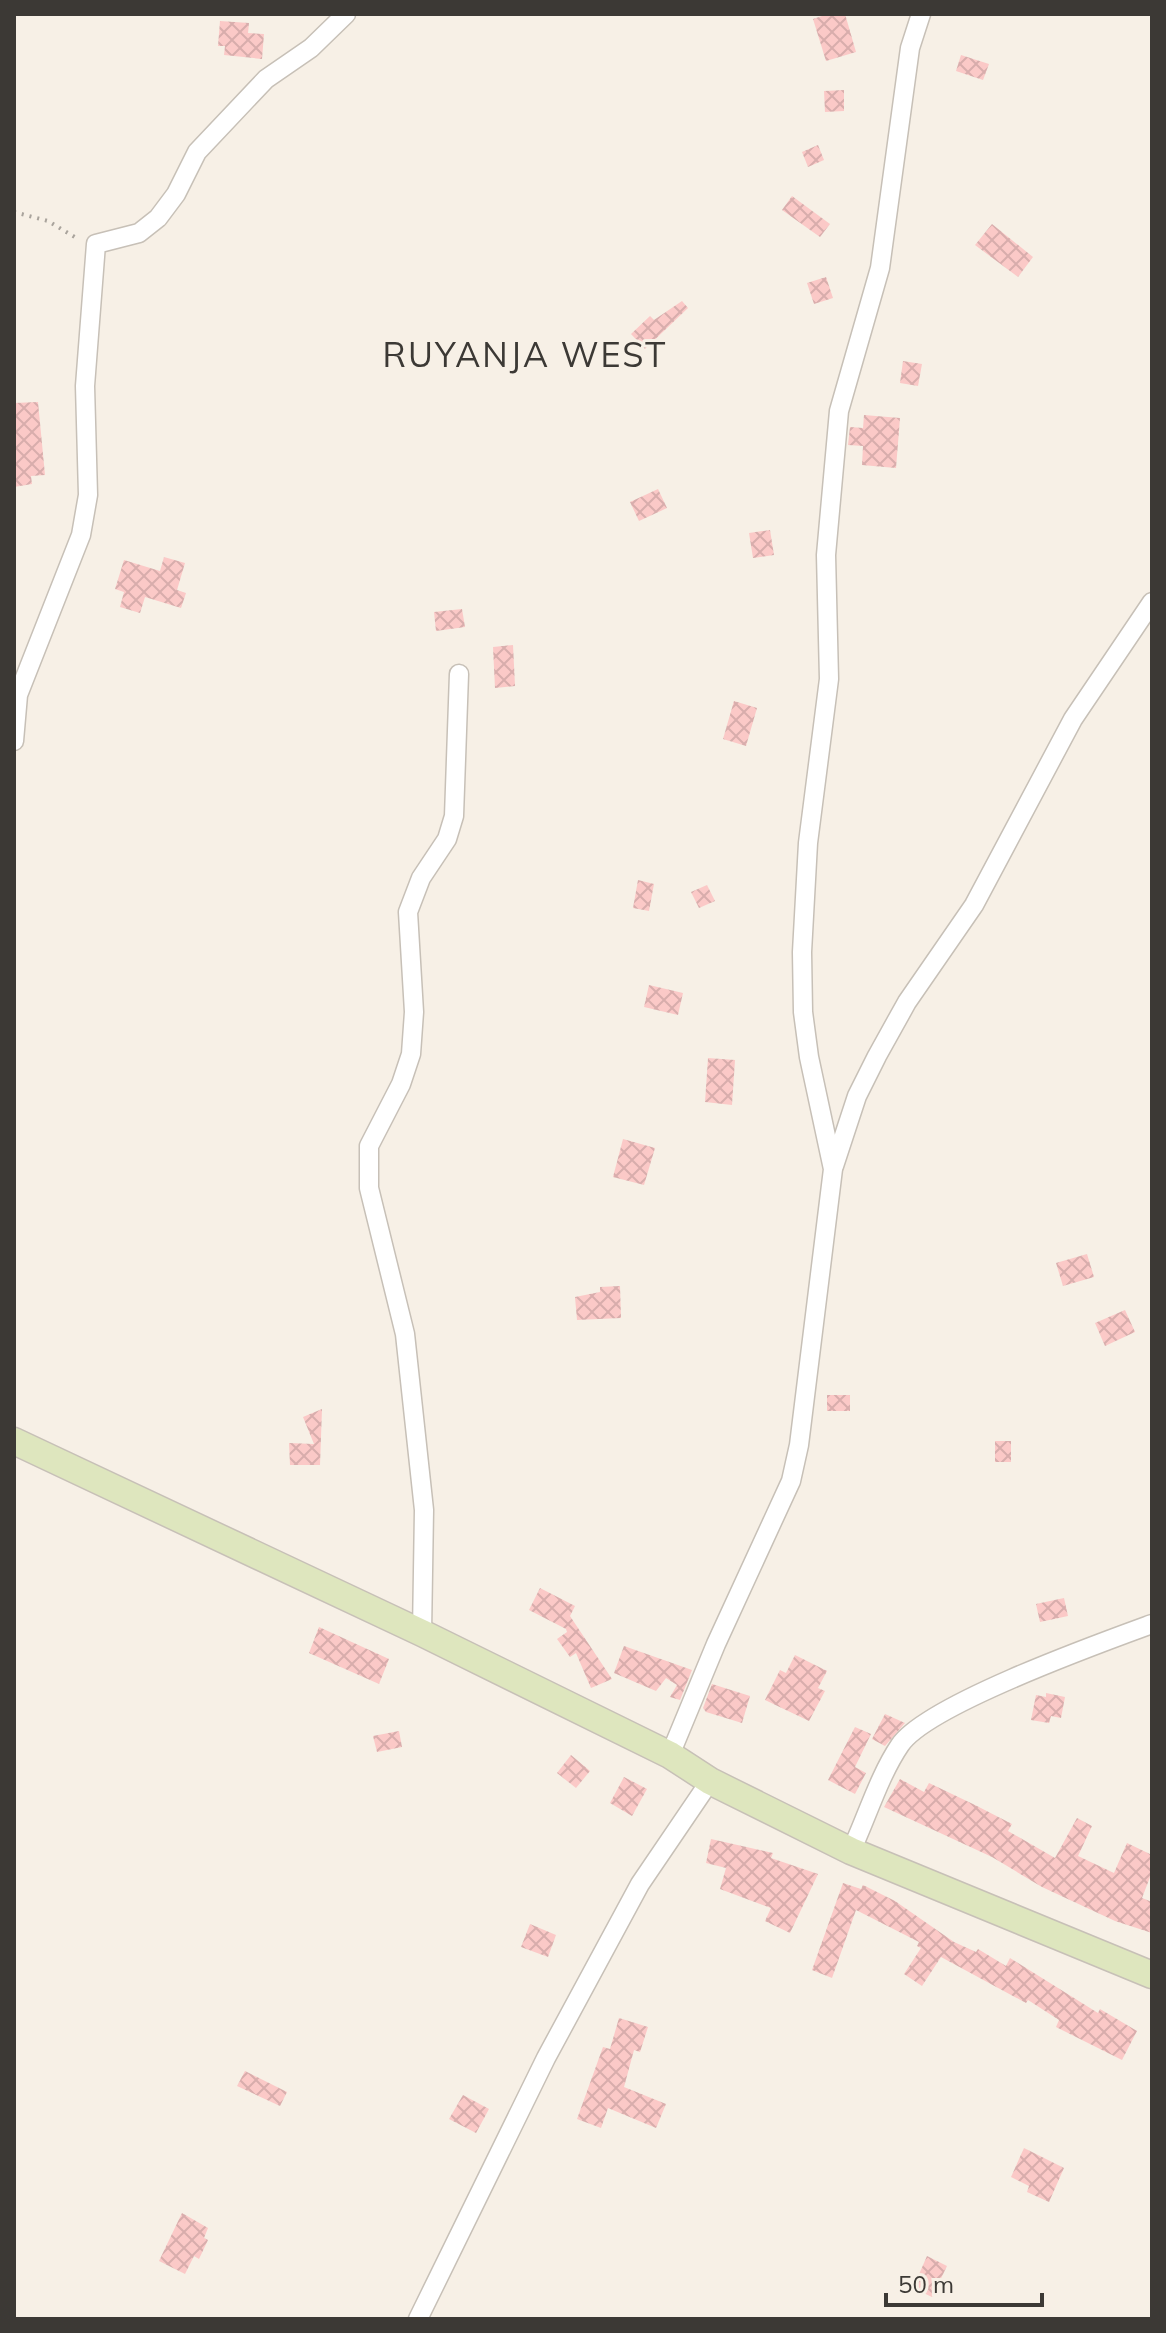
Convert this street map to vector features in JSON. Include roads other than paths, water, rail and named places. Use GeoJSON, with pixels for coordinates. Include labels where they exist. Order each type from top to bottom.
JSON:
{"type":"FeatureCollection","features":[{"type":"Feature","properties":{"kind":"main road"},"geometry":{"type":"LineString","coordinates":[[14,1441],[422,1633],[670,1755],[710,1781],[851,1851],[1152,1975]]}},
{"type":"Feature","properties":{"kind":"street"},"geometry":{"type":"LineString","coordinates":[[14,741],[16,692],[81,535],[88,495],[85,386],[96,244],[139,233],[158,218],[176,194],[197,152],[266,79],[311,48],[346,14]]}},
{"type":"Feature","properties":{"kind":"street"},"geometry":{"type":"LineString","coordinates":[[833,1169],[809,1057],[803,1012],[802,952],[808,843],[829,679],[826,555],[839,411],[880,268],[910,48],[921,14]]}},
{"type":"Feature","properties":{"kind":"street"},"geometry":{"type":"LineString","coordinates":[[670,1755],[716,1644],[791,1481],[799,1445],[833,1169],[857,1096],[907,1002],[974,905],[1073,719],[1152,602]]}},
{"type":"Feature","properties":{"kind":"street"},"geometry":{"type":"LineString","coordinates":[[422,1633],[424,1510],[405,1334],[369,1188],[367,1166],[369,1146],[401,1084],[411,1054],[414,1012],[408,912],[421,878],[447,839],[454,816],[459,674]]}},
{"type":"Feature","properties":{"kind":"street"},"geometry":{"type":"LineString","coordinates":[[851,1851],[899,1746],[915,1727],[1020,1677],[1152,1624]]}},
{"type":"Feature","properties":{"kind":"street"},"geometry":{"type":"LineString","coordinates":[[418,2319],[546,2058],[625,1911],[710,1781]]}},
{"type":"Feature","properties":{"kind":"district","name":"RUYANJA WEST"},"geometry":{"type":"Point","coordinates":[525,355]}}]}
